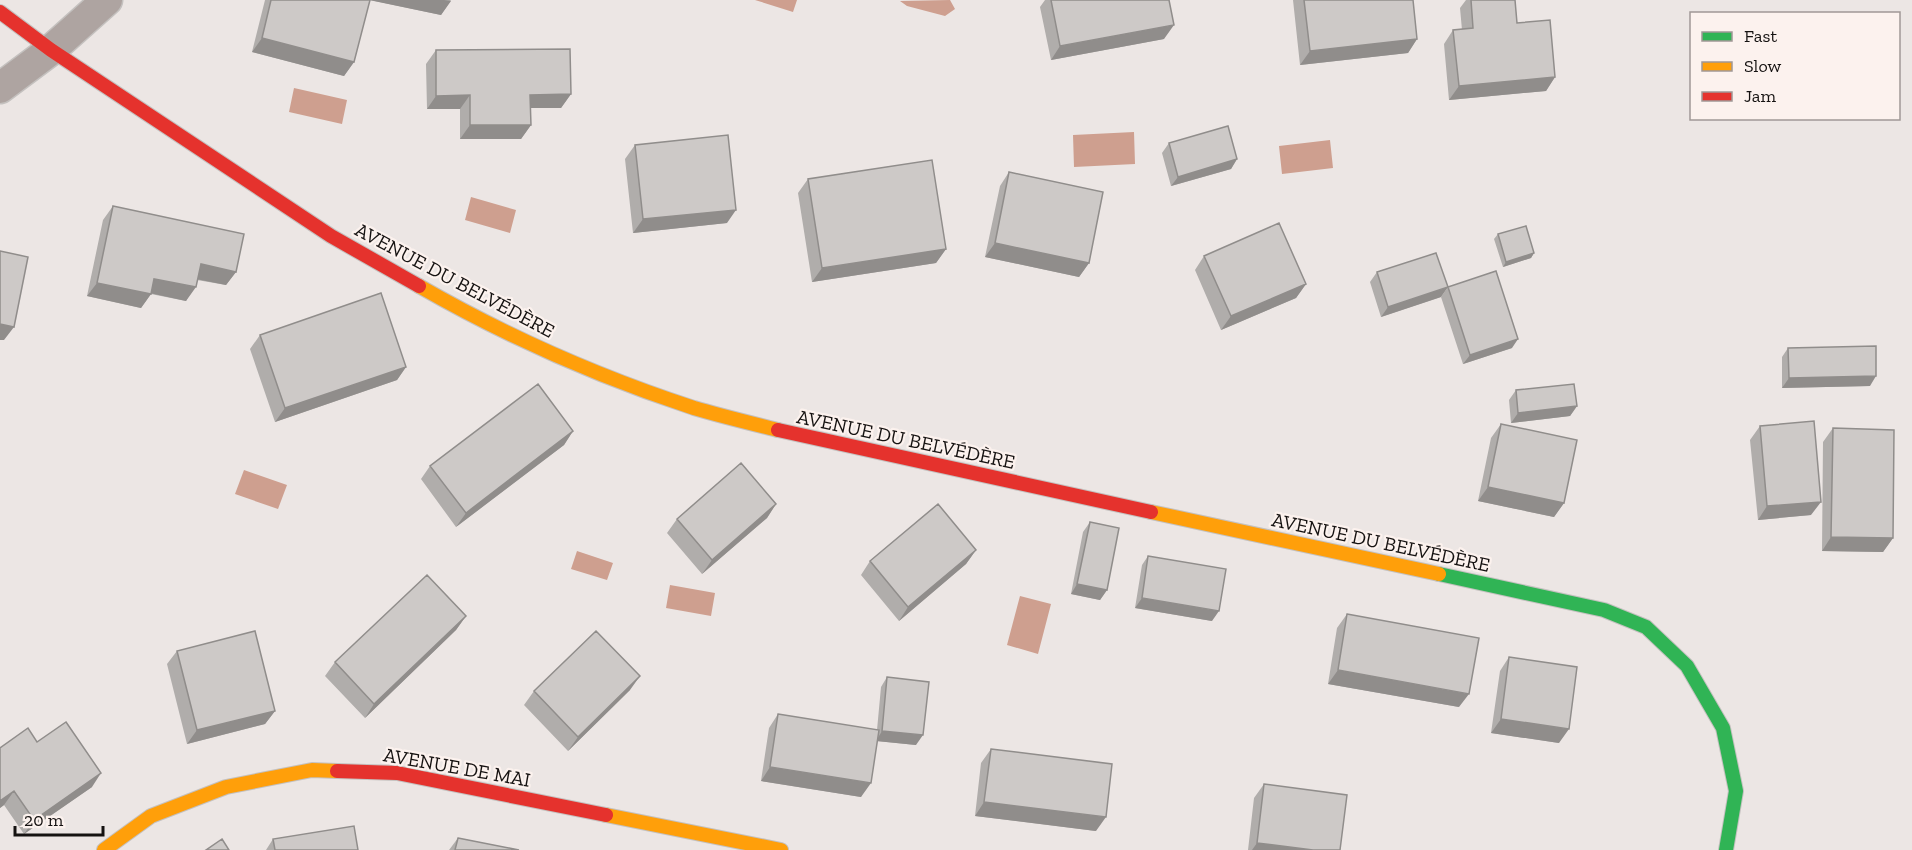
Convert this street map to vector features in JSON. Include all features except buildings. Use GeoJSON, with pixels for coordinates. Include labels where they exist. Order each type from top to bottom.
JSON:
{"type":"FeatureCollection","features":[{"type":"Feature","properties":{"kind":"street"},"geometry":{"type":"LineString","coordinates":[[0,87],[51,50],[107,0]]}},
{"type":"Feature","properties":{"kind":"street","name":"AVENUE DU BELVÉDÈRE"},"geometry":{"type":"LineString","coordinates":[[0,12],[51,50],[331,236],[443,300],[550,353],[609,378],[695,408],[791,435],[1604,610],[1646,627],[1687,666],[1723,728],[1736,791],[1725,850]]}},
{"type":"Feature","properties":{"kind":"street","name":"AVENUE DE MAI"},"geometry":{"type":"LineString","coordinates":[[104,850],[151,816],[226,787],[312,770],[398,773],[780,850]]}},
{"type":"Feature","properties":{"kind":"shaded area"},"geometry":{"type":"Polygon","coordinates":[[[755,0],[797,0],[793,12],[755,0]]]}},
{"type":"Feature","properties":{"kind":"shaded area"},"geometry":{"type":"Polygon","coordinates":[[[950,0],[955,9],[945,16],[907,6],[900,1],[950,0]]]}},
{"type":"Feature","properties":{"kind":"shaded area"},"geometry":{"type":"Polygon","coordinates":[[[294,88],[347,100],[342,124],[289,112],[294,88]]]}},
{"type":"Feature","properties":{"kind":"shaded area"},"geometry":{"type":"Polygon","coordinates":[[[1134,132],[1135,164],[1074,167],[1073,135],[1134,132]]]}},
{"type":"Feature","properties":{"kind":"shaded area"},"geometry":{"type":"Polygon","coordinates":[[[1330,140],[1333,168],[1282,174],[1279,146],[1330,140]]]}},
{"type":"Feature","properties":{"kind":"shaded area"},"geometry":{"type":"Polygon","coordinates":[[[471,197],[516,210],[510,233],[465,220],[471,197]]]}},
{"type":"Feature","properties":{"kind":"shaded area"},"geometry":{"type":"Polygon","coordinates":[[[244,470],[287,485],[278,509],[235,494],[244,470]]]}},
{"type":"Feature","properties":{"kind":"shaded area"},"geometry":{"type":"Polygon","coordinates":[[[577,551],[613,563],[607,580],[571,569],[577,551]]]}},
{"type":"Feature","properties":{"kind":"shaded area"},"geometry":{"type":"Polygon","coordinates":[[[670,585],[715,593],[711,616],[666,608],[670,585]]]}},
{"type":"Feature","properties":{"kind":"shaded area"},"geometry":{"type":"Polygon","coordinates":[[[1020,596],[1051,604],[1038,654],[1007,645],[1020,596]]]}},
{"type":"Feature","properties":{"kind":"traffic: fast"},"geometry":{"type":"LineString","coordinates":[[1439,574],[1604,610],[1646,627],[1687,666],[1723,728],[1736,791],[1726,850]]}},
{"type":"Feature","properties":{"kind":"traffic: slow"},"geometry":{"type":"LineString","coordinates":[[419,286],[485,322],[588,369],[694,408],[778,430]]}},
{"type":"Feature","properties":{"kind":"traffic: slow"},"geometry":{"type":"LineString","coordinates":[[1151,512],[1439,574]]}},
{"type":"Feature","properties":{"kind":"traffic: slow"},"geometry":{"type":"LineString","coordinates":[[104,850],[151,816],[226,787],[312,770],[337,771]]}},
{"type":"Feature","properties":{"kind":"traffic: slow"},"geometry":{"type":"LineString","coordinates":[[606,815],[781,850]]}},
{"type":"Feature","properties":{"kind":"traffic: jam"},"geometry":{"type":"LineString","coordinates":[[0,12],[51,50],[331,236],[419,286]]}},
{"type":"Feature","properties":{"kind":"traffic: jam"},"geometry":{"type":"LineString","coordinates":[[778,430],[1151,512]]}},
{"type":"Feature","properties":{"kind":"traffic: jam"},"geometry":{"type":"LineString","coordinates":[[337,771],[397,773],[606,815]]}}]}
